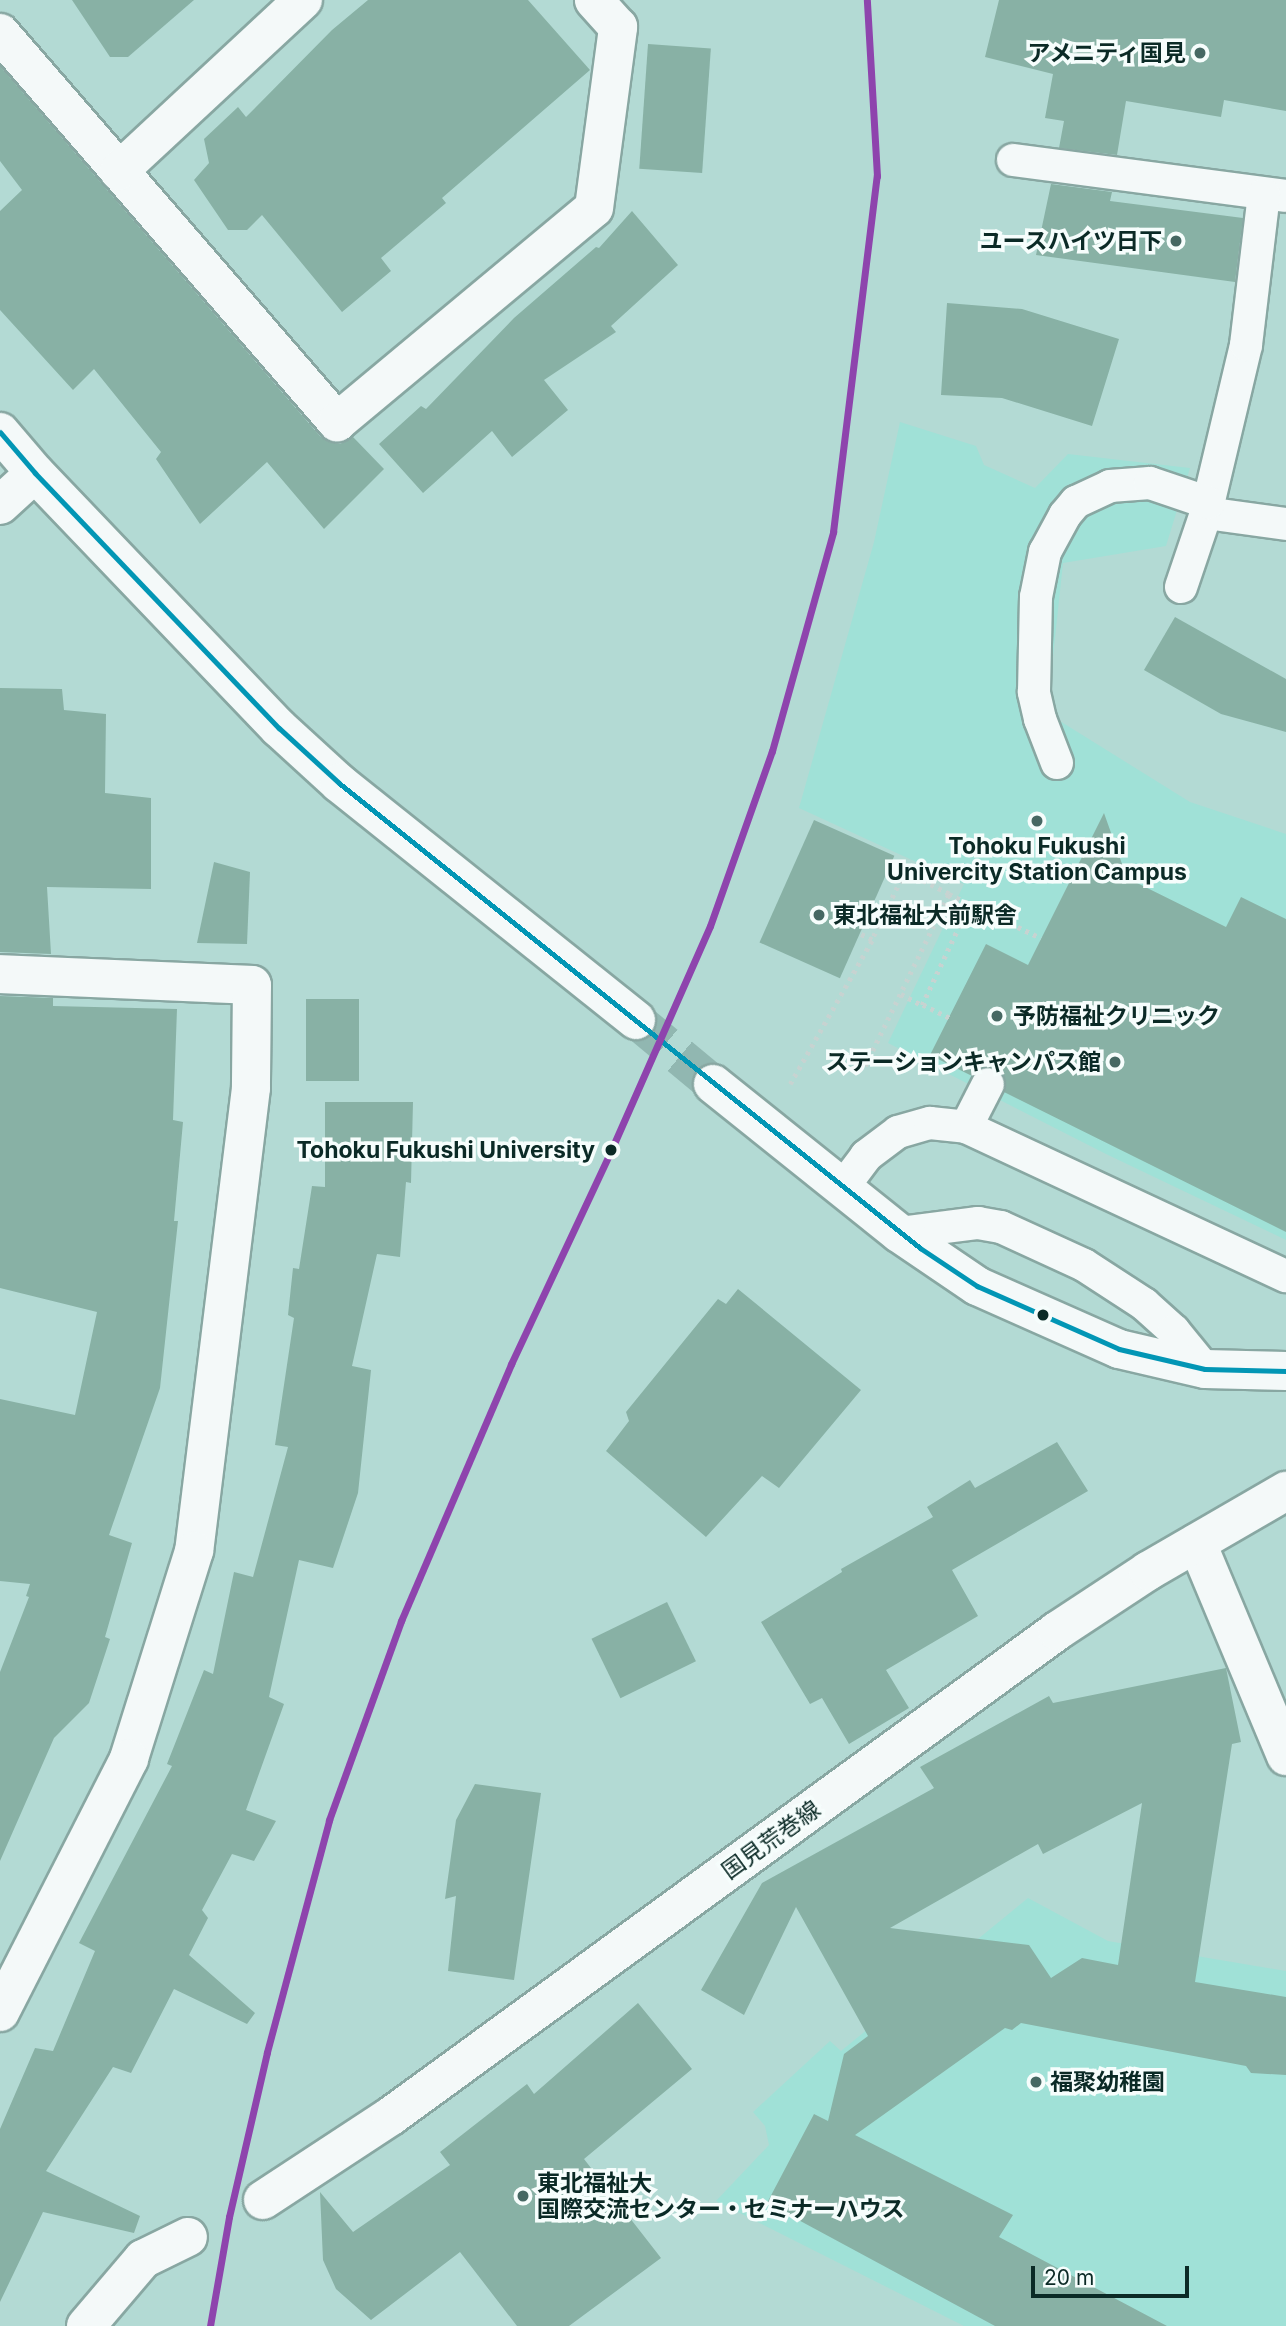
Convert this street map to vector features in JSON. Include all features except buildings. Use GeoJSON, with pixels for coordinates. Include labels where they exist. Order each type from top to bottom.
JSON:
{"type":"FeatureCollection","features":[{"type":"Feature","properties":{"kind":"street"},"geometry":{"type":"LineString","coordinates":[[119,171],[303,0]]}},
{"type":"Feature","properties":{"kind":"street"},"geometry":{"type":"LineString","coordinates":[[0,33],[337,422],[594,208],[618,27],[594,0]]}},
{"type":"Feature","properties":{"kind":"street"},"geometry":{"type":"LineString","coordinates":[[0,432],[35,473],[289,737],[339,783],[635,1020]]}},
{"type":"Feature","properties":{"kind":"street"},"geometry":{"type":"LineString","coordinates":[[0,505],[35,473]]}},
{"type":"Feature","properties":{"kind":"street"},"geometry":{"type":"LineString","coordinates":[[0,974],[252,985],[251,1088],[194,1551],[129,1759],[8,1970],[0,2012]]}},
{"type":"Feature","properties":{"kind":"street"},"geometry":{"type":"LineString","coordinates":[[713,1084],[899,1233],[977,1286],[1119,1349],[1205,1369],[1286,1371]]}},
{"type":"Feature","properties":{"kind":"street","name":"国見荒巻線"},"geometry":{"type":"LineString","coordinates":[[263,2200],[391,2116],[936,1722],[1057,1631],[1286,1491]]}},
{"type":"Feature","properties":{"kind":"street"},"geometry":{"type":"LineString","coordinates":[[1197,1543],[1286,1756]]}},
{"type":"Feature","properties":{"kind":"street"},"geometry":{"type":"LineString","coordinates":[[86,2326],[143,2259],[188,2237]]}},
{"type":"Feature","properties":{"kind":"lane"},"geometry":{"type":"LineString","coordinates":[[1013,160],[1275,195],[1246,345],[1208,508],[1181,587]]}},
{"type":"Feature","properties":{"kind":"lane"},"geometry":{"type":"LineString","coordinates":[[1057,763],[1040,719],[1034,692],[1036,597],[1045,552],[1065,515],[1076,502],[1110,486],[1150,483],[1208,508],[1286,524]]}},
{"type":"Feature","properties":{"kind":"lane"},"geometry":{"type":"LineString","coordinates":[[965,1127],[988,1084]]}},
{"type":"Feature","properties":{"kind":"lane"},"geometry":{"type":"LineString","coordinates":[[843,1187],[866,1156],[898,1132],[930,1123],[965,1127],[1286,1276]]}},
{"type":"Feature","properties":{"kind":"lane"},"geometry":{"type":"LineString","coordinates":[[899,1233],[978,1223],[1001,1227],[1084,1265],[1144,1304],[1174,1331],[1205,1369]]}},
{"type":"Feature","properties":{"kind":"path"},"geometry":{"type":"LineString","coordinates":[[785,1093],[872,940],[905,872],[1041,938]]}},
{"type":"Feature","properties":{"kind":"path"},"geometry":{"type":"LineString","coordinates":[[865,1066],[949,894]]}},
{"type":"Feature","properties":{"kind":"path"},"geometry":{"type":"LineString","coordinates":[[922,1004],[970,903]]}},
{"type":"Feature","properties":{"kind":"path"},"geometry":{"type":"LineString","coordinates":[[858,933],[872,940]]}},
{"type":"Feature","properties":{"kind":"path"},"geometry":{"type":"LineString","coordinates":[[901,994],[949,1018]]}},
{"type":"Feature","properties":{"kind":"shaded area","name":"Tohoku Fukushi Univercity Station Campus"},"geometry":{"type":"Polygon","coordinates":[[[900,422],[976,446],[984,465],[1035,488],[1068,454],[1190,468],[1166,546],[1063,563],[1047,713],[1190,802],[1286,834],[1286,1240],[1106,1154],[888,1043],[964,884],[799,808],[874,542],[900,422]]]}},
{"type":"Feature","properties":{"kind":"shaded area","name":"福聚幼稚園"},"geometry":{"type":"Polygon","coordinates":[[[1028,1898],[1108,1941],[1286,1971],[1286,2326],[964,2326],[716,2201],[769,2145],[765,2126],[753,2112],[830,2041],[841,2051],[1028,1898]]]}},
{"type":"Feature","properties":{"kind":"tunnel"},"geometry":{"type":"LineString","coordinates":[[636,1020],[713,1084]]}},
{"type":"Feature","properties":{"kind":"transit line"},"geometry":{"type":"LineString","coordinates":[[210,2326],[229,2217],[267,2052],[329,1820],[401,1621],[511,1364],[609,1155],[710,926],[772,751],[833,532],[877,176],[867,0]]}},
{"type":"Feature","properties":{"kind":"transit line"},"geometry":{"type":"LineString","coordinates":[[0,432],[35,473],[279,728],[339,783],[920,1248],[977,1286],[1119,1349],[1205,1369],[1286,1371]]}},
{"type":"Feature","properties":{"kind":"place","name":"アメニティ国見"},"geometry":{"type":"Point","coordinates":[1200,53]}},
{"type":"Feature","properties":{"kind":"place","name":"ユースハイツ日下"},"geometry":{"type":"Point","coordinates":[1176,241]}},
{"type":"Feature","properties":{"kind":"place","name":"Tohoku Fukushi Univercity Station Campus"},"geometry":{"type":"Point","coordinates":[1037,821]}},
{"type":"Feature","properties":{"kind":"place","name":"東北福祉大前駅舎"},"geometry":{"type":"Point","coordinates":[819,915]}},
{"type":"Feature","properties":{"kind":"place","name":"予防福祉クリニック"},"geometry":{"type":"Point","coordinates":[997,1016]}},
{"type":"Feature","properties":{"kind":"place","name":"ステーションキャンパス館"},"geometry":{"type":"Point","coordinates":[1115,1062]}},
{"type":"Feature","properties":{"kind":"place","name":"Tohoku Fukushi University"},"geometry":{"type":"Point","coordinates":[611,1150]}},
{"type":"Feature","properties":{"kind":"place","name":"福聚幼稚園"},"geometry":{"type":"Point","coordinates":[1036,2082]}},
{"type":"Feature","properties":{"kind":"place","name":"東北福祉大 国際交流センター・セミナーハウス"},"geometry":{"type":"Point","coordinates":[523,2196]}}]}
